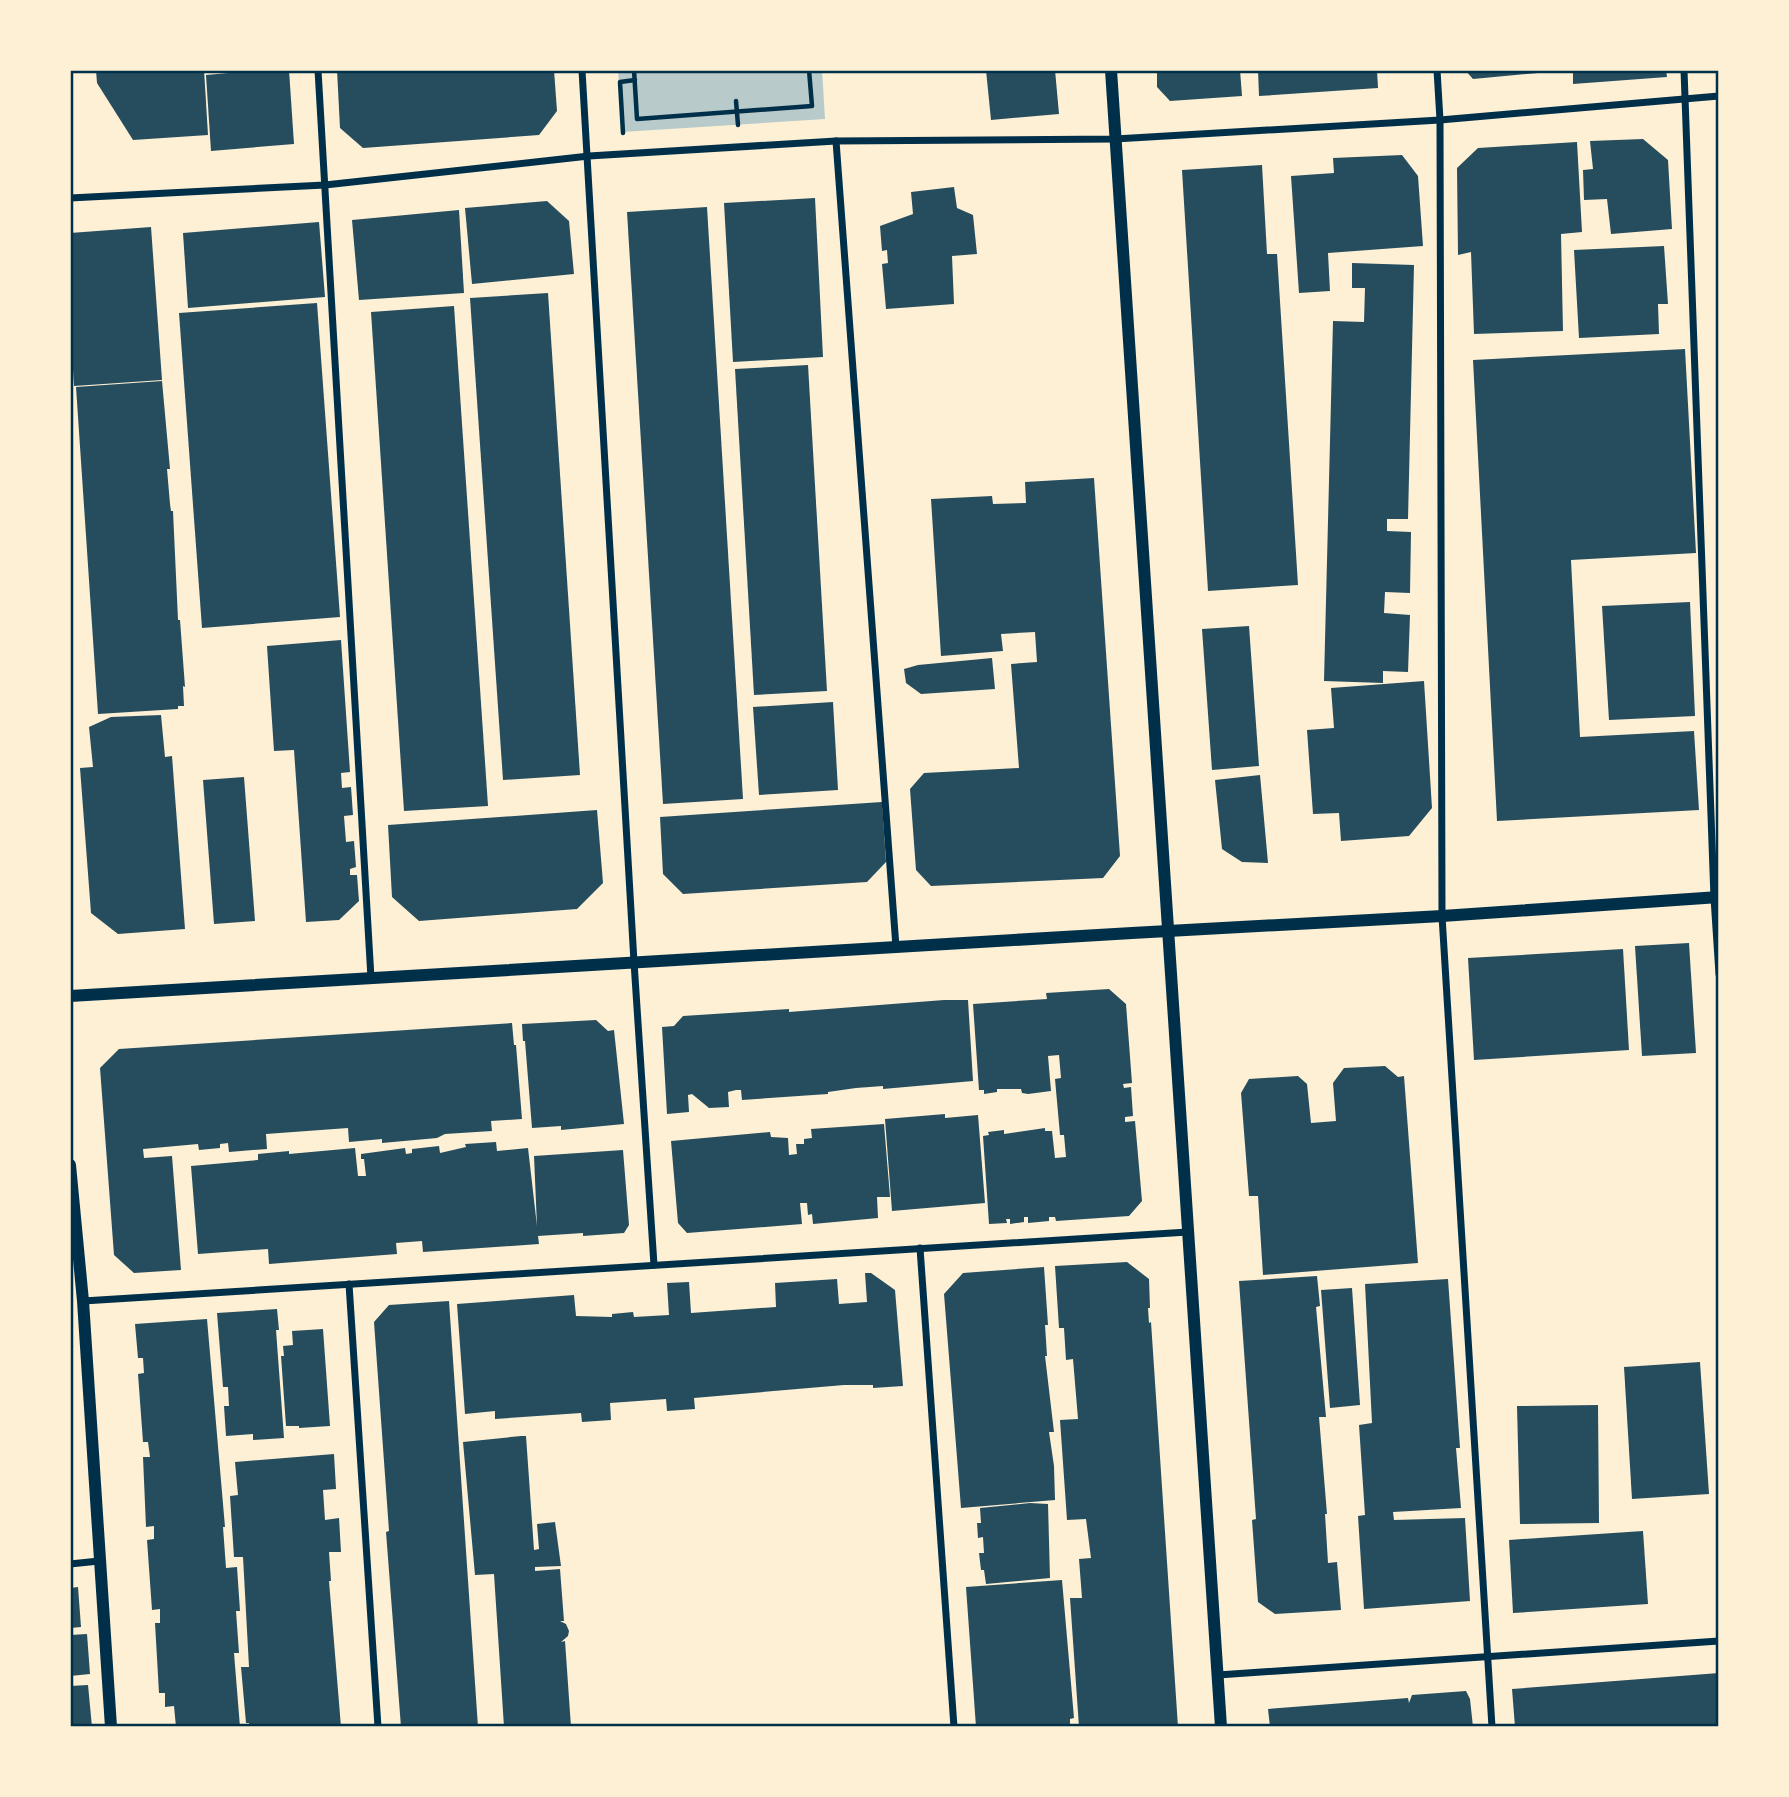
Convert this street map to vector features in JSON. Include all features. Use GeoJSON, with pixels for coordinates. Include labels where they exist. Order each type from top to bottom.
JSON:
{"type":"FeatureCollection","features":[{"type":"Feature","properties":{"kind":"street"},"geometry":{"type":"LineString","coordinates":[[318,70],[371,978]]}},
{"type":"Feature","properties":{"kind":"street"},"geometry":{"type":"LineString","coordinates":[[582,70],[654,1265]]}},
{"type":"Feature","properties":{"kind":"street"},"geometry":{"type":"LineString","coordinates":[[1111,70],[1222,1727]]}},
{"type":"Feature","properties":{"kind":"street"},"geometry":{"type":"LineString","coordinates":[[1437,70],[1440,120],[1442,916],[1492,1727]]}},
{"type":"Feature","properties":{"kind":"street"},"geometry":{"type":"LineString","coordinates":[[1684,70],[1719,974]]}},
{"type":"Feature","properties":{"kind":"street"},"geometry":{"type":"LineString","coordinates":[[70,198],[325,185],[589,156],[836,141],[1115,139],[1440,120],[1719,96]]}},
{"type":"Feature","properties":{"kind":"street"},"geometry":{"type":"LineString","coordinates":[[836,141],[896,947]]}},
{"type":"Feature","properties":{"kind":"street"},"geometry":{"type":"LineString","coordinates":[[70,996],[1716,898]]}},
{"type":"Feature","properties":{"kind":"street"},"geometry":{"type":"LineString","coordinates":[[70,1165],[83,1301],[111,1727]]}},
{"type":"Feature","properties":{"kind":"street"},"geometry":{"type":"LineString","coordinates":[[83,1301],[1188,1232]]}},
{"type":"Feature","properties":{"kind":"street"},"geometry":{"type":"LineString","coordinates":[[920,1248],[954,1727]]}},
{"type":"Feature","properties":{"kind":"street"},"geometry":{"type":"LineString","coordinates":[[349,1284],[379,1727]]}},
{"type":"Feature","properties":{"kind":"street"},"geometry":{"type":"LineString","coordinates":[[70,1564],[99,1561]]}},
{"type":"Feature","properties":{"kind":"street"},"geometry":{"type":"LineString","coordinates":[[1218,1675],[1719,1641]]}},
{"type":"Feature","properties":{"kind":"path"},"geometry":{"type":"LineString","coordinates":[[634,70],[637,119],[812,106],[809,70]]}},
{"type":"Feature","properties":{"kind":"path"},"geometry":{"type":"LineString","coordinates":[[624,154],[620,82],[635,80]]}},
{"type":"Feature","properties":{"kind":"path"},"geometry":{"type":"LineString","coordinates":[[736,101],[737,111]]}},
{"type":"Feature","properties":{"kind":"shaded area"},"geometry":{"type":"Polygon","coordinates":[[[618,70],[822,70],[825,119],[622,132],[618,70]]]}},
{"type":"Feature","properties":{"kind":"building"},"geometry":{"type":"Polygon","coordinates":[[[96,70],[204,70],[208,135],[133,140],[97,83],[96,70]]]}},
{"type":"Feature","properties":{"kind":"building"},"geometry":{"type":"Polygon","coordinates":[[[289,70],[294,144],[211,151],[206,75],[289,70]]]}},
{"type":"Feature","properties":{"kind":"building"},"geometry":{"type":"Polygon","coordinates":[[[337,70],[554,70],[557,111],[539,135],[363,148],[340,128],[337,70]]]}},
{"type":"Feature","properties":{"kind":"building"},"geometry":{"type":"Polygon","coordinates":[[[986,70],[1055,70],[1059,114],[991,120],[986,70]]]}},
{"type":"Feature","properties":{"kind":"building"},"geometry":{"type":"Polygon","coordinates":[[[1157,70],[1240,70],[1242,96],[1170,101],[1157,87],[1157,70]]]}},
{"type":"Feature","properties":{"kind":"building"},"geometry":{"type":"Polygon","coordinates":[[[1258,70],[1377,70],[1378,88],[1259,96],[1258,70]]]}},
{"type":"Feature","properties":{"kind":"building"},"geometry":{"type":"Polygon","coordinates":[[[1465,70],[1549,70],[1549,72],[1473,79],[1465,70]]]}},
{"type":"Feature","properties":{"kind":"building"},"geometry":{"type":"Polygon","coordinates":[[[1573,70],[1666,70],[1667,77],[1573,84],[1573,70]]]}},
{"type":"Feature","properties":{"kind":"building"},"geometry":{"type":"Polygon","coordinates":[[[1643,139],[1668,160],[1672,229],[1611,234],[1607,199],[1584,200],[1583,170],[1593,169],[1590,141],[1643,139]]]}},
{"type":"Feature","properties":{"kind":"building"},"geometry":{"type":"Polygon","coordinates":[[[1577,142],[1582,232],[1561,234],[1563,331],[1474,334],[1471,252],[1458,255],[1457,168],[1478,148],[1577,142]]]}},
{"type":"Feature","properties":{"kind":"building"},"geometry":{"type":"Polygon","coordinates":[[[1402,155],[1418,176],[1423,246],[1328,253],[1330,291],[1299,293],[1291,176],[1334,173],[1333,158],[1402,155]]]}},
{"type":"Feature","properties":{"kind":"building"},"geometry":{"type":"Polygon","coordinates":[[[1262,165],[1267,254],[1277,254],[1298,585],[1208,591],[1182,170],[1262,165]]]}},
{"type":"Feature","properties":{"kind":"building"},"geometry":{"type":"Polygon","coordinates":[[[954,187],[957,208],[973,215],[977,254],[952,256],[954,304],[886,309],[882,264],[888,263],[887,250],[882,251],[880,226],[913,214],[911,192],[954,187]]]}},
{"type":"Feature","properties":{"kind":"building"},"geometry":{"type":"Polygon","coordinates":[[[815,198],[823,357],[733,362],[724,203],[815,198]]]}},
{"type":"Feature","properties":{"kind":"building"},"geometry":{"type":"Polygon","coordinates":[[[547,201],[569,221],[574,274],[472,284],[465,208],[547,201]]]}},
{"type":"Feature","properties":{"kind":"building"},"geometry":{"type":"Polygon","coordinates":[[[707,207],[743,799],[663,804],[627,212],[707,207]]]}},
{"type":"Feature","properties":{"kind":"building"},"geometry":{"type":"Polygon","coordinates":[[[459,210],[464,293],[359,300],[352,220],[459,210]]]}},
{"type":"Feature","properties":{"kind":"building"},"geometry":{"type":"Polygon","coordinates":[[[319,222],[325,297],[188,308],[183,233],[319,222]]]}},
{"type":"Feature","properties":{"kind":"building"},"geometry":{"type":"Polygon","coordinates":[[[151,227],[162,380],[74,386],[70,233],[151,227]]]}},
{"type":"Feature","properties":{"kind":"building"},"geometry":{"type":"Polygon","coordinates":[[[1664,246],[1668,304],[1658,304],[1659,334],[1579,338],[1574,250],[1664,246]]]}},
{"type":"Feature","properties":{"kind":"building"},"geometry":{"type":"Polygon","coordinates":[[[1352,263],[1414,265],[1408,519],[1387,519],[1387,531],[1411,532],[1410,593],[1385,592],[1384,613],[1410,615],[1408,672],[1383,671],[1383,683],[1324,681],[1333,321],[1364,322],[1365,288],[1352,288],[1352,263]]]}},
{"type":"Feature","properties":{"kind":"building"},"geometry":{"type":"Polygon","coordinates":[[[548,293],[580,775],[503,780],[470,298],[548,293]]]}},
{"type":"Feature","properties":{"kind":"building"},"geometry":{"type":"Polygon","coordinates":[[[317,303],[340,617],[202,628],[179,313],[317,303]]]}},
{"type":"Feature","properties":{"kind":"building"},"geometry":{"type":"Polygon","coordinates":[[[454,306],[488,806],[404,811],[371,312],[454,306]]]}},
{"type":"Feature","properties":{"kind":"building"},"geometry":{"type":"Polygon","coordinates":[[[1685,349],[1696,553],[1571,560],[1580,737],[1694,731],[1699,810],[1497,821],[1473,360],[1685,349]]]}},
{"type":"Feature","properties":{"kind":"building"},"geometry":{"type":"Polygon","coordinates":[[[808,365],[827,691],[754,695],[735,369],[808,365]]]}},
{"type":"Feature","properties":{"kind":"building"},"geometry":{"type":"Polygon","coordinates":[[[162,381],[185,687],[183,686],[184,706],[178,706],[178,709],[98,714],[76,387],[162,381]]]}},
{"type":"Feature","properties":{"kind":"building"},"geometry":{"type":"Polygon","coordinates":[[[1094,478],[1120,856],[1103,878],[931,886],[916,870],[910,789],[924,773],[1019,768],[1011,664],[1037,662],[1035,632],[1001,634],[1003,651],[941,656],[931,499],[992,496],[993,504],[1026,503],[1025,482],[1094,478]]]}},
{"type":"Feature","properties":{"kind":"building"},"geometry":{"type":"Polygon","coordinates":[[[1690,602],[1695,716],[1609,720],[1602,606],[1690,602]]]}},
{"type":"Feature","properties":{"kind":"building"},"geometry":{"type":"Polygon","coordinates":[[[1249,626],[1259,766],[1212,770],[1202,629],[1249,626]]]}},
{"type":"Feature","properties":{"kind":"building"},"geometry":{"type":"Polygon","coordinates":[[[341,640],[350,772],[341,773],[342,788],[351,787],[353,815],[344,816],[346,842],[354,841],[356,867],[350,869],[350,875],[357,875],[359,901],[339,920],[306,922],[294,750],[274,751],[267,646],[341,640]]]}},
{"type":"Feature","properties":{"kind":"building"},"geometry":{"type":"Polygon","coordinates":[[[992,658],[995,689],[921,694],[906,683],[904,669],[918,665],[992,658]]]}},
{"type":"Feature","properties":{"kind":"building"},"geometry":{"type":"Polygon","coordinates":[[[1424,681],[1432,808],[1409,836],[1341,841],[1339,813],[1313,814],[1307,730],[1334,728],[1331,688],[1424,681]]]}},
{"type":"Feature","properties":{"kind":"building"},"geometry":{"type":"Polygon","coordinates":[[[833,702],[838,790],[759,795],[753,707],[833,702]]]}},
{"type":"Feature","properties":{"kind":"building"},"geometry":{"type":"Polygon","coordinates":[[[161,715],[165,757],[172,756],[185,929],[118,934],[91,913],[80,768],[93,767],[89,727],[111,717],[161,715]]]}},
{"type":"Feature","properties":{"kind":"building"},"geometry":{"type":"Polygon","coordinates":[[[1260,775],[1268,863],[1242,862],[1222,849],[1215,780],[1260,775]]]}},
{"type":"Feature","properties":{"kind":"building"},"geometry":{"type":"Polygon","coordinates":[[[244,777],[255,921],[214,924],[203,780],[244,777]]]}},
{"type":"Feature","properties":{"kind":"building"},"geometry":{"type":"Polygon","coordinates":[[[882,802],[886,862],[867,882],[683,894],[663,874],[660,817],[882,802]]]}},
{"type":"Feature","properties":{"kind":"building"},"geometry":{"type":"Polygon","coordinates":[[[597,810],[603,883],[577,909],[419,921],[392,897],[388,825],[597,810]]]}},
{"type":"Feature","properties":{"kind":"building"},"geometry":{"type":"Polygon","coordinates":[[[1689,943],[1696,1053],[1642,1056],[1635,946],[1689,943]]]}},
{"type":"Feature","properties":{"kind":"building"},"geometry":{"type":"Polygon","coordinates":[[[1623,949],[1629,1050],[1474,1060],[1468,958],[1623,949]]]}},
{"type":"Feature","properties":{"kind":"building"},"geometry":{"type":"Polygon","coordinates":[[[1109,989],[1126,1004],[1132,1083],[1123,1084],[1124,1088],[1131,1087],[1133,1116],[1125,1117],[1125,1122],[1135,1121],[1142,1201],[1129,1216],[1056,1221],[1055,1217],[1049,1217],[1049,1221],[1028,1223],[1028,1217],[1024,1217],[1024,1222],[1010,1224],[1010,1219],[1006,1219],[1007,1223],[989,1224],[983,1136],[989,1135],[988,1132],[1004,1130],[1004,1134],[1045,1128],[1045,1131],[1052,1131],[1055,1158],[1066,1157],[1064,1135],[1060,1135],[1055,1079],[1061,1078],[1059,1055],[1048,1056],[1051,1091],[1028,1094],[1022,1093],[1021,1089],[997,1089],[997,1092],[984,1094],[984,1090],[979,1090],[973,1004],[1047,999],[1046,993],[1109,989]]]}},
{"type":"Feature","properties":{"kind":"building"},"geometry":{"type":"Polygon","coordinates":[[[968,1000],[973,1081],[883,1089],[883,1086],[856,1088],[828,1094],[742,1100],[741,1090],[736,1090],[728,1092],[729,1107],[709,1108],[692,1094],[688,1095],[689,1112],[667,1114],[662,1027],[674,1026],[683,1016],[789,1009],[789,1012],[968,1000]]]}},
{"type":"Feature","properties":{"kind":"building"},"geometry":{"type":"Polygon","coordinates":[[[596,1020],[608,1031],[614,1030],[624,1124],[561,1130],[561,1126],[532,1128],[522,1024],[596,1020]]]}},
{"type":"Feature","properties":{"kind":"building"},"geometry":{"type":"Polygon","coordinates":[[[512,1023],[522,1119],[491,1121],[492,1131],[445,1134],[437,1138],[382,1143],[382,1139],[349,1142],[348,1128],[266,1134],[267,1149],[229,1152],[228,1143],[220,1144],[220,1148],[199,1150],[198,1144],[143,1149],[144,1158],[172,1156],[181,1270],[134,1273],[114,1255],[100,1068],[119,1049],[512,1023]]]}},
{"type":"Feature","properties":{"kind":"building"},"geometry":{"type":"Polygon","coordinates":[[[1385,1066],[1398,1077],[1404,1076],[1418,1263],[1263,1275],[1258,1196],[1249,1196],[1241,1093],[1249,1079],[1298,1076],[1307,1084],[1311,1123],[1336,1121],[1333,1083],[1344,1068],[1385,1066]]]}},
{"type":"Feature","properties":{"kind":"building"},"geometry":{"type":"Polygon","coordinates":[[[945,1114],[945,1118],[978,1115],[985,1203],[892,1211],[885,1119],[945,1114]]]}},
{"type":"Feature","properties":{"kind":"building"},"geometry":{"type":"Polygon","coordinates":[[[884,1124],[890,1197],[877,1197],[878,1218],[813,1224],[812,1214],[808,1215],[807,1203],[800,1203],[802,1224],[687,1233],[678,1223],[671,1141],[770,1132],[771,1137],[788,1138],[789,1155],[797,1154],[796,1144],[804,1144],[804,1139],[812,1138],[811,1129],[884,1124]]]}},
{"type":"Feature","properties":{"kind":"building"},"geometry":{"type":"Polygon","coordinates":[[[496,1142],[497,1151],[528,1148],[537,1226],[534,1156],[623,1150],[629,1225],[624,1233],[538,1236],[539,1244],[423,1252],[422,1241],[396,1243],[397,1254],[269,1264],[268,1249],[198,1254],[191,1166],[258,1160],[258,1154],[355,1148],[358,1176],[366,1176],[361,1154],[405,1148],[406,1154],[412,1153],[412,1149],[439,1146],[440,1153],[466,1147],[465,1144],[496,1142]]]}},
{"type":"Feature","properties":{"kind":"building"},"geometry":{"type":"Polygon","coordinates":[[[1127,1262],[1149,1279],[1148,1308],[1178,1727],[1079,1727],[1070,1598],[1082,1598],[1079,1559],[1091,1558],[1086,1519],[1067,1520],[1060,1420],[1078,1419],[1073,1359],[1066,1360],[1064,1328],[1059,1328],[1055,1266],[1127,1262]]]}},
{"type":"Feature","properties":{"kind":"building"},"geometry":{"type":"Polygon","coordinates":[[[1044,1267],[1048,1325],[1045,1325],[1045,1356],[1054,1432],[1049,1432],[1055,1500],[961,1508],[944,1294],[963,1273],[1044,1267]]]}},
{"type":"Feature","properties":{"kind":"building"},"geometry":{"type":"Polygon","coordinates":[[[865,1273],[871,1273],[895,1290],[903,1386],[873,1388],[873,1385],[844,1385],[694,1398],[695,1409],[667,1411],[666,1399],[610,1403],[611,1420],[582,1422],[581,1413],[495,1419],[495,1411],[465,1414],[457,1304],[574,1295],[576,1316],[612,1317],[612,1314],[633,1312],[634,1317],[669,1315],[667,1283],[689,1282],[691,1313],[776,1307],[775,1283],[837,1279],[839,1304],[867,1302],[865,1273]]]}},
{"type":"Feature","properties":{"kind":"building"},"geometry":{"type":"Polygon","coordinates":[[[1317,1276],[1320,1306],[1316,1307],[1326,1417],[1319,1417],[1328,1563],[1337,1562],[1341,1610],[1275,1614],[1258,1602],[1252,1520],[1256,1519],[1239,1281],[1317,1276]]]}},
{"type":"Feature","properties":{"kind":"building"},"geometry":{"type":"Polygon","coordinates":[[[1448,1279],[1460,1448],[1456,1448],[1461,1508],[1393,1512],[1394,1520],[1465,1518],[1470,1601],[1364,1609],[1358,1516],[1365,1515],[1359,1425],[1372,1423],[1365,1284],[1448,1279]]]}},
{"type":"Feature","properties":{"kind":"building"},"geometry":{"type":"Polygon","coordinates":[[[1352,1288],[1360,1405],[1330,1408],[1321,1290],[1352,1288]]]}},
{"type":"Feature","properties":{"kind":"building"},"geometry":{"type":"Polygon","coordinates":[[[449,1301],[478,1727],[401,1727],[374,1322],[389,1305],[449,1301]]]}},
{"type":"Feature","properties":{"kind":"building"},"geometry":{"type":"Polygon","coordinates":[[[277,1309],[279,1330],[276,1330],[284,1438],[253,1440],[253,1434],[226,1436],[224,1406],[229,1406],[228,1387],[223,1387],[217,1313],[277,1309]]]}},
{"type":"Feature","properties":{"kind":"building"},"geometry":{"type":"Polygon","coordinates":[[[207,1319],[225,1527],[226,1568],[237,1567],[239,1653],[234,1653],[240,1727],[176,1727],[174,1706],[165,1707],[165,1693],[159,1693],[155,1623],[160,1623],[160,1609],[152,1610],[147,1540],[154,1539],[154,1526],[146,1527],[143,1457],[150,1457],[148,1442],[143,1442],[138,1374],[144,1373],[143,1358],[138,1358],[135,1324],[207,1319]]]}},
{"type":"Feature","properties":{"kind":"building"},"geometry":{"type":"Polygon","coordinates":[[[323,1329],[330,1426],[286,1426],[281,1356],[284,1356],[283,1346],[293,1345],[292,1331],[323,1329]]]}},
{"type":"Feature","properties":{"kind":"building"},"geometry":{"type":"Polygon","coordinates":[[[1700,1362],[1709,1494],[1632,1499],[1624,1367],[1700,1362]]]}},
{"type":"Feature","properties":{"kind":"building"},"geometry":{"type":"Polygon","coordinates":[[[1598,1405],[1599,1523],[1520,1524],[1517,1406],[1598,1405]]]}},
{"type":"Feature","properties":{"kind":"building"},"geometry":{"type":"Polygon","coordinates":[[[526,1436],[534,1550],[539,1549],[537,1524],[555,1522],[561,1566],[535,1567],[535,1571],[560,1569],[564,1621],[560,1621],[566,1624],[569,1631],[568,1636],[561,1642],[565,1641],[571,1727],[504,1727],[494,1574],[475,1575],[463,1442],[526,1436]]]}},
{"type":"Feature","properties":{"kind":"building"},"geometry":{"type":"Polygon","coordinates":[[[334,1454],[336,1489],[323,1490],[325,1520],[339,1518],[341,1552],[329,1552],[329,1581],[341,1727],[249,1727],[249,1723],[246,1723],[241,1667],[249,1667],[243,1557],[234,1557],[230,1496],[238,1495],[235,1462],[334,1454]]]}},
{"type":"Feature","properties":{"kind":"building"},"geometry":{"type":"Polygon","coordinates":[[[1048,1504],[1050,1578],[986,1584],[979,1553],[984,1553],[983,1537],[978,1538],[980,1508],[1048,1504]]]}},
{"type":"Feature","properties":{"kind":"building"},"geometry":{"type":"Polygon","coordinates":[[[1643,1531],[1648,1604],[1513,1613],[1509,1540],[1643,1531]]]}},
{"type":"Feature","properties":{"kind":"building"},"geometry":{"type":"Polygon","coordinates":[[[1062,1580],[1074,1718],[1070,1719],[1070,1727],[976,1727],[966,1587],[1062,1580]]]}},
{"type":"Feature","properties":{"kind":"building"},"geometry":{"type":"Polygon","coordinates":[[[78,1587],[81,1627],[70,1628],[70,1588],[78,1587]]]}},
{"type":"Feature","properties":{"kind":"building"},"geometry":{"type":"Polygon","coordinates":[[[87,1634],[90,1674],[70,1676],[70,1635],[87,1634]]]}},
{"type":"Feature","properties":{"kind":"building"},"geometry":{"type":"Polygon","coordinates":[[[1719,1673],[1719,1727],[1515,1727],[1512,1689],[1719,1673]]]}},
{"type":"Feature","properties":{"kind":"building"},"geometry":{"type":"Polygon","coordinates":[[[88,1685],[92,1727],[70,1727],[70,1686],[88,1685]]]}},
{"type":"Feature","properties":{"kind":"building"},"geometry":{"type":"Polygon","coordinates":[[[1466,1691],[1470,1699],[1473,1727],[1270,1727],[1268,1709],[1408,1698],[1409,1703],[1412,1695],[1466,1691]]]}}]}
